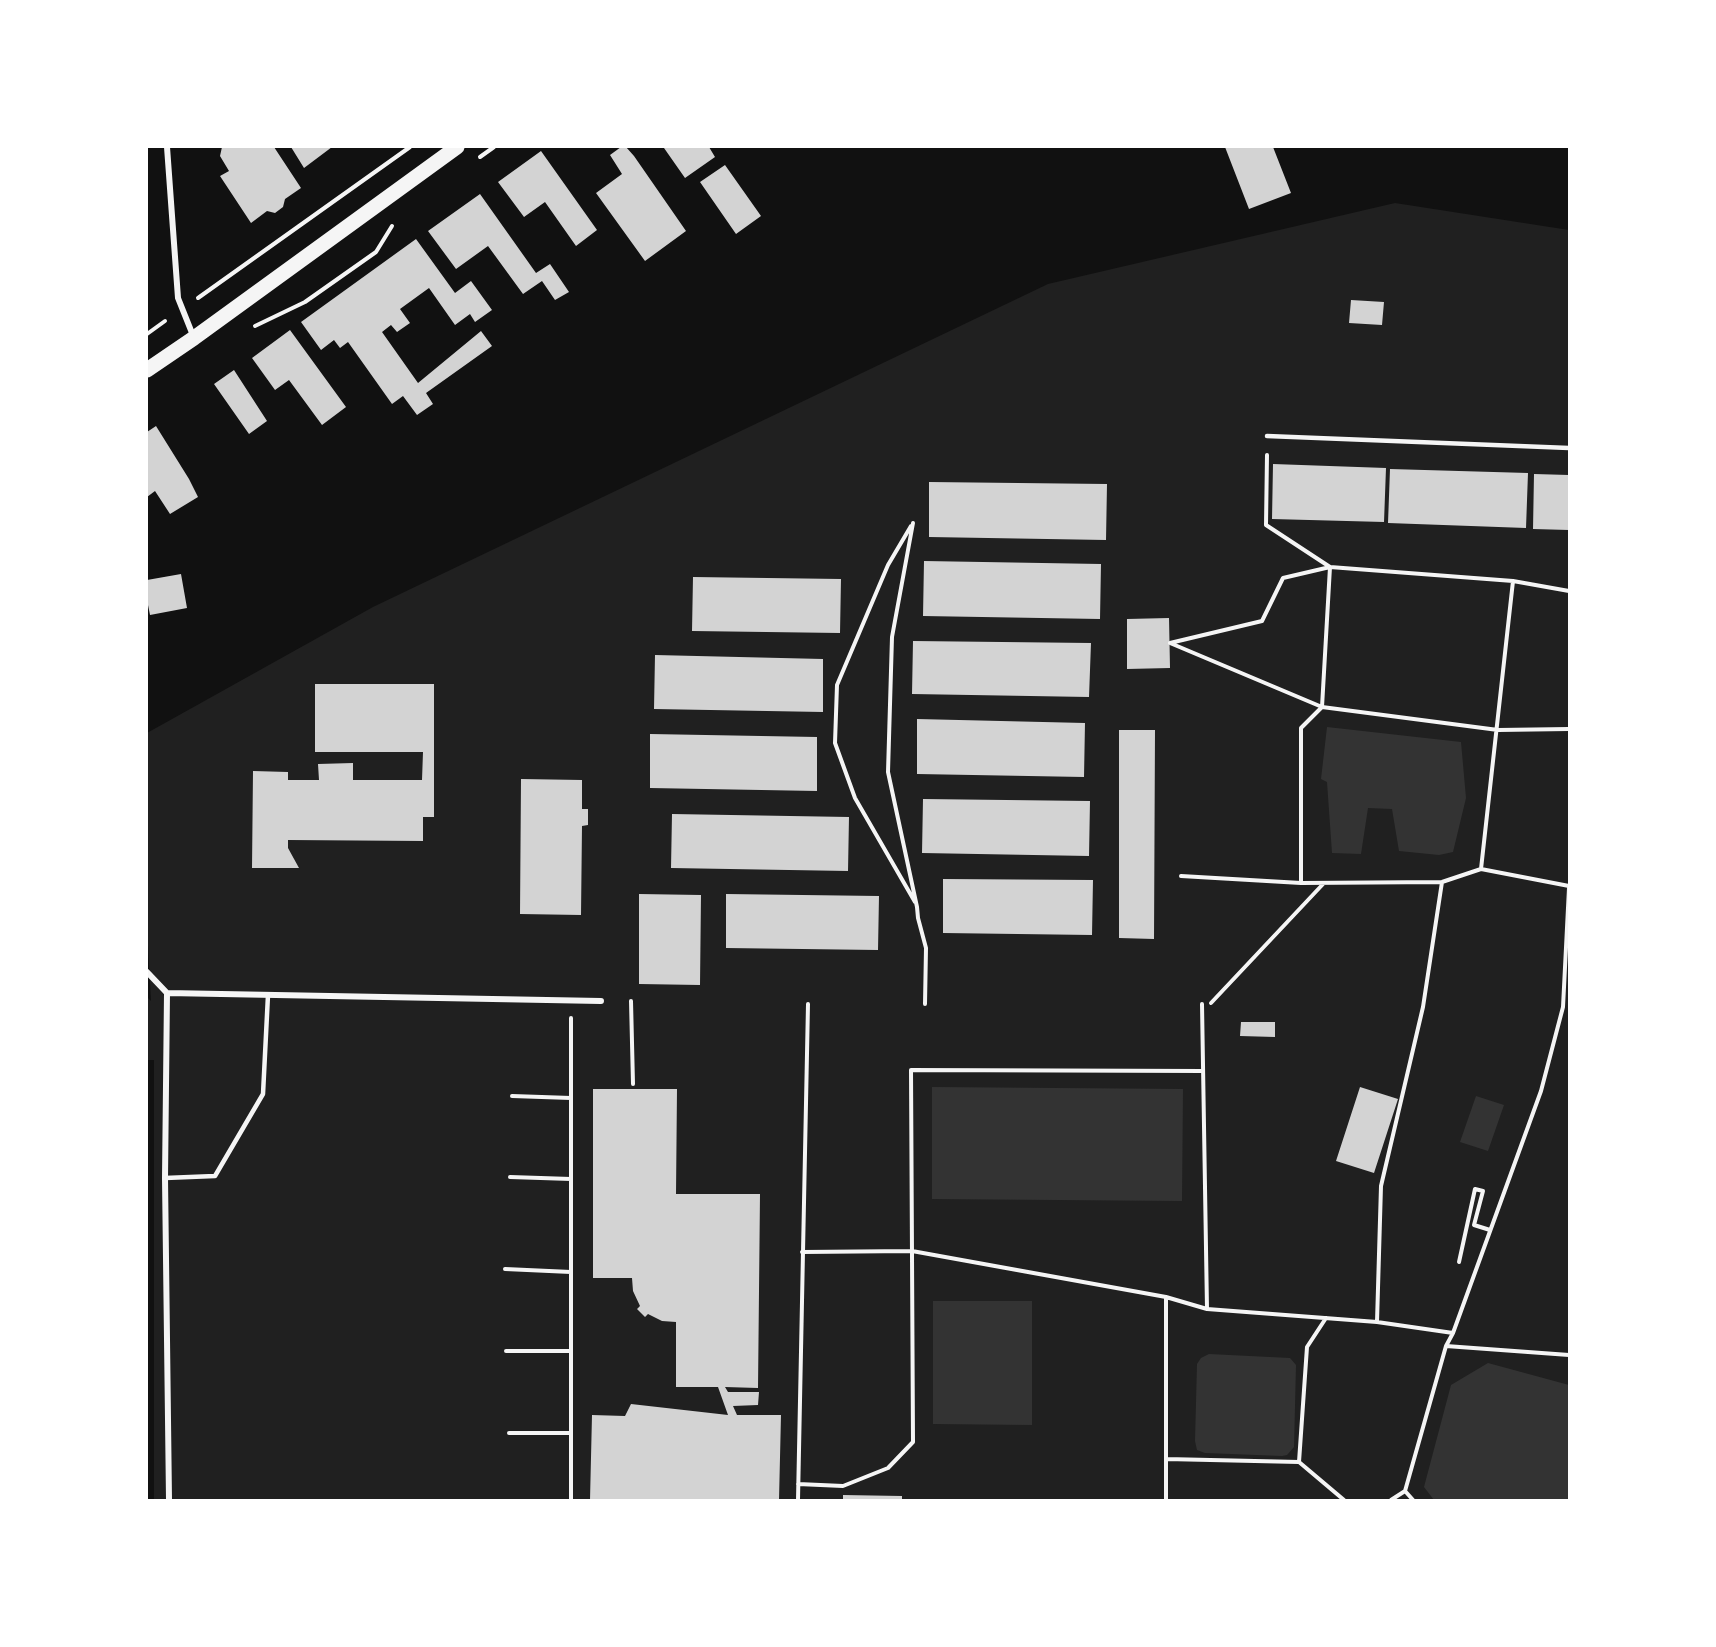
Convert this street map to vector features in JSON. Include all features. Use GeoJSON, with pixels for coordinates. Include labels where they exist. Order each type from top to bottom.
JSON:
{"type":"FeatureCollection","features":[{"type":"Feature","properties":{"kind":"main road"},"geometry":{"type":"LineString","coordinates":[[147,370],[457,147]]}},
{"type":"Feature","properties":{"kind":"street"},"geometry":{"type":"LineString","coordinates":[[167,147],[178,298],[194,338]]}},
{"type":"Feature","properties":{"kind":"street"},"geometry":{"type":"LineString","coordinates":[[147,972],[167,993],[165,1178],[169,1500]]}},
{"type":"Feature","properties":{"kind":"street"},"geometry":{"type":"LineString","coordinates":[[167,993],[601,1001]]}},
{"type":"Feature","properties":{"kind":"lane"},"geometry":{"type":"LineString","coordinates":[[1267,436],[1569,448]]}},
{"type":"Feature","properties":{"kind":"lane"},"geometry":{"type":"LineString","coordinates":[[165,1178],[215,1176],[263,1094],[268,995]]}},
{"type":"Feature","properties":{"kind":"path"},"geometry":{"type":"LineString","coordinates":[[147,334],[411,147]]}},
{"type":"Feature","properties":{"kind":"path"},"geometry":{"type":"LineString","coordinates":[[305,302],[376,252]]}},
{"type":"Feature","properties":{"kind":"path"},"geometry":{"type":"LineString","coordinates":[[1267,436],[1266,525],[1330,567]]}},
{"type":"Feature","properties":{"kind":"path"},"geometry":{"type":"LineString","coordinates":[[917,907],[855,798],[835,743],[837,685],[888,565],[913,523],[892,637],[888,772],[926,948],[925,1004]]}},
{"type":"Feature","properties":{"kind":"path"},"geometry":{"type":"LineString","coordinates":[[1301,884],[1301,728],[1322,707],[1330,567]]}},
{"type":"Feature","properties":{"kind":"path"},"geometry":{"type":"LineString","coordinates":[[1569,591],[1513,581],[1330,567],[1283,578],[1262,621],[1170,643],[1322,707],[1498,730],[1569,729]]}},
{"type":"Feature","properties":{"kind":"path"},"geometry":{"type":"LineString","coordinates":[[1480,869],[1498,730],[1513,581]]}},
{"type":"Feature","properties":{"kind":"path"},"geometry":{"type":"LineString","coordinates":[[1181,876],[1301,884],[1442,882],[1480,869],[1569,887],[1563,1006],[1540,1091],[1453,1333],[1446,1346],[1405,1491],[1391,1500]]}},
{"type":"Feature","properties":{"kind":"path"},"geometry":{"type":"LineString","coordinates":[[1377,1322],[1381,1186],[1423,1007],[1442,882]]}},
{"type":"Feature","properties":{"kind":"path"},"geometry":{"type":"LineString","coordinates":[[1211,1003],[1325,883]]}},
{"type":"Feature","properties":{"kind":"path"},"geometry":{"type":"LineString","coordinates":[[571,1500],[572,1000]]}},
{"type":"Feature","properties":{"kind":"path"},"geometry":{"type":"LineString","coordinates":[[631,1001],[633,1084]]}},
{"type":"Feature","properties":{"kind":"path"},"geometry":{"type":"LineString","coordinates":[[798,1500],[808,1004]]}},
{"type":"Feature","properties":{"kind":"path"},"geometry":{"type":"LineString","coordinates":[[1202,1004],[1207,1309]]}},
{"type":"Feature","properties":{"kind":"path"},"geometry":{"type":"LineString","coordinates":[[798,1484],[843,1486],[888,1468],[913,1442],[911,1070],[1203,1071]]}},
{"type":"Feature","properties":{"kind":"path"},"geometry":{"type":"LineString","coordinates":[[512,1096],[571,1098]]}},
{"type":"Feature","properties":{"kind":"path"},"geometry":{"type":"LineString","coordinates":[[510,1177],[571,1179]]}},
{"type":"Feature","properties":{"kind":"path"},"geometry":{"type":"LineString","coordinates":[[1459,1262],[1475,1189],[1483,1191],[1474,1225],[1490,1230]]}},
{"type":"Feature","properties":{"kind":"path"},"geometry":{"type":"LineString","coordinates":[[802,1252],[912,1251],[1166,1298],[1207,1309],[1377,1322],[1453,1333]]}},
{"type":"Feature","properties":{"kind":"path"},"geometry":{"type":"LineString","coordinates":[[505,1269],[571,1272]]}},
{"type":"Feature","properties":{"kind":"path"},"geometry":{"type":"LineString","coordinates":[[1166,1298],[1166,1500]]}},
{"type":"Feature","properties":{"kind":"path"},"geometry":{"type":"LineString","coordinates":[[1299,1462],[1307,1347],[1326,1318]]}},
{"type":"Feature","properties":{"kind":"path"},"geometry":{"type":"LineString","coordinates":[[1446,1346],[1569,1355]]}},
{"type":"Feature","properties":{"kind":"path"},"geometry":{"type":"LineString","coordinates":[[506,1351],[571,1351]]}},
{"type":"Feature","properties":{"kind":"path"},"geometry":{"type":"LineString","coordinates":[[509,1433],[571,1433]]}},
{"type":"Feature","properties":{"kind":"path"},"geometry":{"type":"LineString","coordinates":[[1166,1459],[1299,1462],[1344,1500]]}},
{"type":"Feature","properties":{"kind":"path"},"geometry":{"type":"LineString","coordinates":[[1405,1491],[1413,1500]]}},
{"type":"Feature","properties":{"kind":"shaded area"},"geometry":{"type":"Polygon","coordinates":[[[1395,203],[1569,230],[1569,1500],[154,1500],[154,1060],[147,1060],[147,997],[151,1001],[147,927],[147,733],[373,607],[1048,284],[1395,203]]]}},
{"type":"Feature","properties":{"kind":"shaded area"},"geometry":{"type":"Polygon","coordinates":[[[1327,727],[1461,742],[1466,798],[1453,852],[1439,855],[1399,851],[1392,809],[1368,808],[1361,854],[1332,853],[1327,782],[1321,779],[1327,727]]]}},
{"type":"Feature","properties":{"kind":"shaded area"},"geometry":{"type":"Polygon","coordinates":[[[932,1087],[1183,1089],[1182,1201],[932,1199],[932,1087]]]}},
{"type":"Feature","properties":{"kind":"shaded area"},"geometry":{"type":"Polygon","coordinates":[[[1476,1096],[1504,1105],[1488,1151],[1460,1142],[1476,1096]]]}},
{"type":"Feature","properties":{"kind":"shaded area"},"geometry":{"type":"Polygon","coordinates":[[[933,1301],[1032,1301],[1032,1425],[933,1424],[933,1301]]]}},
{"type":"Feature","properties":{"kind":"shaded area"},"geometry":{"type":"Polygon","coordinates":[[[1209,1354],[1290,1358],[1296,1365],[1294,1447],[1287,1455],[1205,1453],[1197,1450],[1195,1441],[1197,1364],[1201,1358],[1209,1354]]]}},
{"type":"Feature","properties":{"kind":"shaded area"},"geometry":{"type":"Polygon","coordinates":[[[1488,1363],[1569,1385],[1569,1500],[1434,1500],[1424,1487],[1451,1385],[1488,1363]]]}},
{"type":"Feature","properties":{"kind":"building"},"geometry":{"type":"Polygon","coordinates":[[[222,147],[274,147],[301,188],[285,199],[283,207],[275,213],[267,211],[251,223],[220,176],[229,171],[220,156],[222,147]]]}},
{"type":"Feature","properties":{"kind":"building"},"geometry":{"type":"Polygon","coordinates":[[[291,147],[332,147],[304,168],[291,147]]]}},
{"type":"Feature","properties":{"kind":"building"},"geometry":{"type":"Polygon","coordinates":[[[621,147],[626,147],[634,156],[686,231],[645,261],[596,193],[622,174],[610,155],[621,147]]]}},
{"type":"Feature","properties":{"kind":"building"},"geometry":{"type":"Polygon","coordinates":[[[709,147],[715,157],[685,178],[664,148],[709,147]]]}},
{"type":"Feature","properties":{"kind":"building"},"geometry":{"type":"Polygon","coordinates":[[[1225,147],[1273,147],[1291,193],[1249,209],[1225,147]]]}},
{"type":"Feature","properties":{"kind":"building"},"geometry":{"type":"Polygon","coordinates":[[[541,151],[597,230],[576,246],[545,202],[524,217],[498,182],[541,151]]]}},
{"type":"Feature","properties":{"kind":"building"},"geometry":{"type":"Polygon","coordinates":[[[725,165],[761,216],[736,234],[700,182],[725,165]]]}},
{"type":"Feature","properties":{"kind":"building"},"geometry":{"type":"Polygon","coordinates":[[[480,194],[536,273],[550,264],[569,292],[555,300],[542,281],[523,294],[488,246],[456,269],[428,231],[480,194]]]}},
{"type":"Feature","properties":{"kind":"building"},"geometry":{"type":"Polygon","coordinates":[[[416,239],[455,293],[471,281],[492,310],[475,322],[470,314],[455,325],[429,288],[400,309],[410,323],[397,332],[391,325],[382,332],[418,383],[481,331],[492,346],[426,393],[433,404],[417,415],[403,396],[392,404],[348,342],[340,348],[334,340],[321,350],[301,322],[416,239]]]}},
{"type":"Feature","properties":{"kind":"building"},"geometry":{"type":"Polygon","coordinates":[[[1351,300],[1384,302],[1382,325],[1349,323],[1351,300]]]}},
{"type":"Feature","properties":{"kind":"building"},"geometry":{"type":"Polygon","coordinates":[[[290,330],[346,407],[322,425],[289,380],[275,390],[252,358],[290,330]]]}},
{"type":"Feature","properties":{"kind":"building"},"geometry":{"type":"Polygon","coordinates":[[[234,370],[267,421],[249,434],[214,384],[234,370]]]}},
{"type":"Feature","properties":{"kind":"building"},"geometry":{"type":"Polygon","coordinates":[[[156,426],[198,497],[170,514],[155,491],[147,497],[147,432],[156,426]]]}},
{"type":"Feature","properties":{"kind":"building"},"geometry":{"type":"Polygon","coordinates":[[[1273,464],[1386,468],[1384,522],[1272,519],[1273,464]]]}},
{"type":"Feature","properties":{"kind":"building"},"geometry":{"type":"Polygon","coordinates":[[[1390,469],[1528,473],[1526,528],[1388,523],[1390,469]]]}},
{"type":"Feature","properties":{"kind":"building"},"geometry":{"type":"Polygon","coordinates":[[[1534,474],[1569,475],[1569,530],[1533,529],[1534,474]]]}},
{"type":"Feature","properties":{"kind":"building"},"geometry":{"type":"Polygon","coordinates":[[[929,482],[1107,484],[1106,540],[929,537],[929,482]]]}},
{"type":"Feature","properties":{"kind":"building"},"geometry":{"type":"Polygon","coordinates":[[[924,561],[1101,564],[1100,619],[923,616],[924,561]]]}},
{"type":"Feature","properties":{"kind":"building"},"geometry":{"type":"Polygon","coordinates":[[[181,574],[187,608],[150,615],[147,580],[181,574]]]}},
{"type":"Feature","properties":{"kind":"building"},"geometry":{"type":"Polygon","coordinates":[[[693,577],[841,579],[840,633],[692,631],[693,577]]]}},
{"type":"Feature","properties":{"kind":"building"},"geometry":{"type":"Polygon","coordinates":[[[1169,618],[1170,668],[1127,669],[1127,619],[1169,618]]]}},
{"type":"Feature","properties":{"kind":"building"},"geometry":{"type":"Polygon","coordinates":[[[913,641],[1091,643],[1089,697],[912,694],[913,641]]]}},
{"type":"Feature","properties":{"kind":"building"},"geometry":{"type":"Polygon","coordinates":[[[655,655],[823,659],[823,712],[654,709],[655,655]]]}},
{"type":"Feature","properties":{"kind":"building"},"geometry":{"type":"Polygon","coordinates":[[[315,684],[434,684],[434,817],[423,817],[423,841],[288,840],[288,848],[299,868],[252,868],[253,771],[288,772],[288,780],[319,780],[318,764],[353,763],[353,780],[422,780],[423,752],[315,752],[315,684]]]}},
{"type":"Feature","properties":{"kind":"building"},"geometry":{"type":"Polygon","coordinates":[[[917,719],[1085,723],[1084,777],[917,774],[917,719]]]}},
{"type":"Feature","properties":{"kind":"building"},"geometry":{"type":"Polygon","coordinates":[[[1119,730],[1155,730],[1154,939],[1119,938],[1119,730]]]}},
{"type":"Feature","properties":{"kind":"building"},"geometry":{"type":"Polygon","coordinates":[[[650,734],[817,737],[817,791],[650,788],[650,734]]]}},
{"type":"Feature","properties":{"kind":"building"},"geometry":{"type":"Polygon","coordinates":[[[521,779],[582,780],[582,809],[588,809],[588,825],[582,826],[581,915],[520,914],[521,779]]]}},
{"type":"Feature","properties":{"kind":"building"},"geometry":{"type":"Polygon","coordinates":[[[923,799],[1090,801],[1089,856],[922,853],[923,799]]]}},
{"type":"Feature","properties":{"kind":"building"},"geometry":{"type":"Polygon","coordinates":[[[672,814],[849,817],[848,871],[671,868],[672,814]]]}},
{"type":"Feature","properties":{"kind":"building"},"geometry":{"type":"Polygon","coordinates":[[[943,879],[1093,880],[1092,935],[943,933],[943,879]]]}},
{"type":"Feature","properties":{"kind":"building"},"geometry":{"type":"Polygon","coordinates":[[[639,894],[701,895],[700,985],[639,984],[639,894]]]}},
{"type":"Feature","properties":{"kind":"building"},"geometry":{"type":"Polygon","coordinates":[[[726,894],[879,896],[878,950],[726,948],[726,894]]]}},
{"type":"Feature","properties":{"kind":"building"},"geometry":{"type":"Polygon","coordinates":[[[1241,1022],[1275,1022],[1275,1037],[1240,1036],[1241,1022]]]}},
{"type":"Feature","properties":{"kind":"building"},"geometry":{"type":"Polygon","coordinates":[[[1360,1087],[1398,1099],[1374,1173],[1336,1161],[1360,1087]]]}},
{"type":"Feature","properties":{"kind":"building"},"geometry":{"type":"Polygon","coordinates":[[[593,1089],[677,1089],[676,1194],[760,1194],[758,1388],[725,1387],[728,1392],[759,1392],[758,1405],[733,1406],[737,1415],[781,1415],[779,1500],[590,1500],[592,1415],[625,1416],[631,1404],[728,1415],[718,1387],[676,1387],[676,1322],[662,1321],[648,1314],[645,1317],[637,1309],[640,1306],[633,1291],[632,1278],[593,1278],[593,1089]]]}},
{"type":"Feature","properties":{"kind":"building"},"geometry":{"type":"Polygon","coordinates":[[[843,1495],[902,1496],[902,1500],[843,1500],[843,1495]]]}}]}
